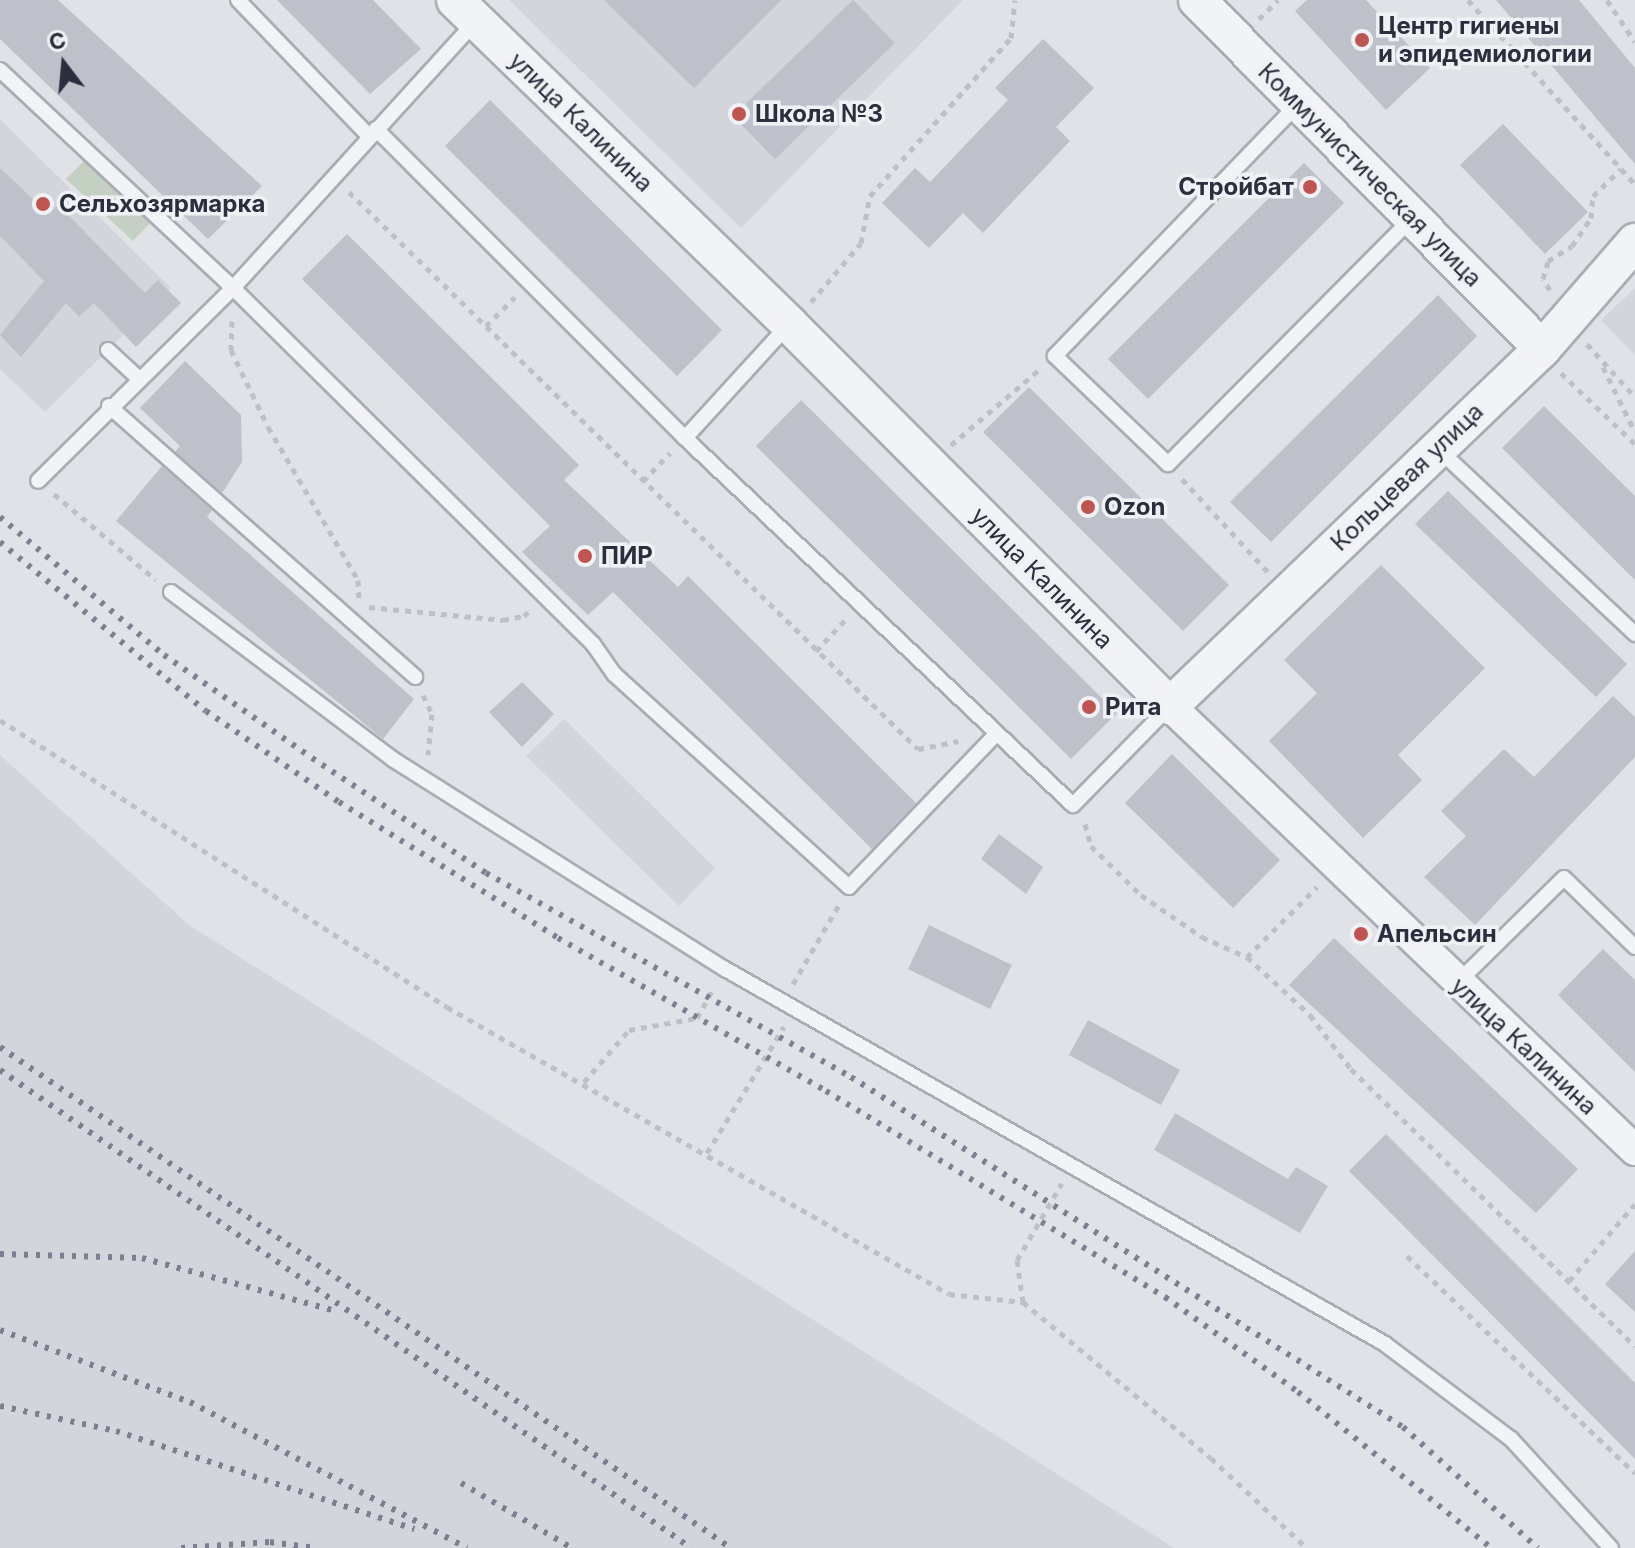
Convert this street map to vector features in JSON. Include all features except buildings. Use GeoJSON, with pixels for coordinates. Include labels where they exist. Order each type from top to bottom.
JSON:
{"type":"FeatureCollection","features":[{"type":"Feature","properties":{"kind":"street","name":"Коммунистическая улица"},"geometry":{"type":"LineString","coordinates":[[1197,0],[1546,356]]}},
{"type":"Feature","properties":{"kind":"street","name":"улица Калинина"},"geometry":{"type":"LineString","coordinates":[[465,10],[796,317],[1170,706],[1635,1150]]}},
{"type":"Feature","properties":{"kind":"street","name":"Кольцевая улица"},"geometry":{"type":"LineString","coordinates":[[1170,706],[1437,448],[1546,356],[1567,320],[1635,242]]}},
{"type":"Feature","properties":{"kind":"lane"},"geometry":{"type":"LineString","coordinates":[[238,0],[530,282],[685,438],[1073,805],[1170,706]]}},
{"type":"Feature","properties":{"kind":"lane"},"geometry":{"type":"LineString","coordinates":[[38,481],[109,406],[233,288],[334,177],[373,133],[465,10]]}},
{"type":"Feature","properties":{"kind":"lane"},"geometry":{"type":"LineString","coordinates":[[0,70],[233,288],[593,644],[614,674],[849,887],[996,734]]}},
{"type":"Feature","properties":{"kind":"lane"},"geometry":{"type":"LineString","coordinates":[[1298,104],[1055,356],[1168,464],[1413,217]]}},
{"type":"Feature","properties":{"kind":"lane"},"geometry":{"type":"LineString","coordinates":[[685,438],[796,317]]}},
{"type":"Feature","properties":{"kind":"lane"},"geometry":{"type":"LineString","coordinates":[[108,350],[138,378]]}},
{"type":"Feature","properties":{"kind":"lane"},"geometry":{"type":"LineString","coordinates":[[109,406],[415,677]]}},
{"type":"Feature","properties":{"kind":"lane"},"geometry":{"type":"LineString","coordinates":[[1437,448],[1635,634]]}},
{"type":"Feature","properties":{"kind":"lane"},"geometry":{"type":"LineString","coordinates":[[171,592],[425,781],[725,969],[1073,1162],[1385,1344],[1511,1439],[1611,1548]]}},
{"type":"Feature","properties":{"kind":"lane"},"geometry":{"type":"LineString","coordinates":[[1458,983],[1564,878],[1635,947]]}},
{"type":"Feature","properties":{"kind":"path"},"geometry":{"type":"LineString","coordinates":[[796,317],[861,243],[870,196],[1011,38],[1015,0]]}},
{"type":"Feature","properties":{"kind":"path"},"geometry":{"type":"LineString","coordinates":[[1258,20],[1278,0]]}},
{"type":"Feature","properties":{"kind":"path"},"geometry":{"type":"LineString","coordinates":[[1468,0],[1635,184]]}},
{"type":"Feature","properties":{"kind":"path"},"geometry":{"type":"LineString","coordinates":[[1607,0],[1635,42]]}},
{"type":"Feature","properties":{"kind":"path"},"geometry":{"type":"LineString","coordinates":[[1621,169],[1593,196],[1591,218],[1572,246],[1548,261],[1543,279],[1567,320],[1635,397]]}},
{"type":"Feature","properties":{"kind":"path"},"geometry":{"type":"LineString","coordinates":[[334,177],[918,749]]}},
{"type":"Feature","properties":{"kind":"path"},"geometry":{"type":"LineString","coordinates":[[486,326],[530,282]]}},
{"type":"Feature","properties":{"kind":"path"},"geometry":{"type":"LineString","coordinates":[[233,288],[231,350],[268,427],[358,580],[360,606],[369,618]]}},
{"type":"Feature","properties":{"kind":"path"},"geometry":{"type":"LineString","coordinates":[[947,448],[1055,356]]}},
{"type":"Feature","properties":{"kind":"path"},"geometry":{"type":"LineString","coordinates":[[1546,356],[1635,444]]}},
{"type":"Feature","properties":{"kind":"path"},"geometry":{"type":"LineString","coordinates":[[1601,362],[1635,432]]}},
{"type":"Feature","properties":{"kind":"path"},"geometry":{"type":"LineString","coordinates":[[643,481],[685,438]]}},
{"type":"Feature","properties":{"kind":"path"},"geometry":{"type":"LineString","coordinates":[[1168,464],[1286,592]]}},
{"type":"Feature","properties":{"kind":"path"},"geometry":{"type":"LineString","coordinates":[[38,481],[171,592]]}},
{"type":"Feature","properties":{"kind":"path"},"geometry":{"type":"LineString","coordinates":[[360,606],[503,620],[524,616],[544,595]]}},
{"type":"Feature","properties":{"kind":"path"},"geometry":{"type":"LineString","coordinates":[[816,651],[860,603]]}},
{"type":"Feature","properties":{"kind":"path"},"geometry":{"type":"LineString","coordinates":[[415,677],[432,714],[425,781]]}},
{"type":"Feature","properties":{"kind":"path"},"geometry":{"type":"LineString","coordinates":[[0,720],[447,1007],[584,1082],[949,1294],[1023,1302],[1211,1458],[1307,1548]]}},
{"type":"Feature","properties":{"kind":"path"},"geometry":{"type":"LineString","coordinates":[[1082,795],[1091,846],[1141,895],[1202,937],[1247,957],[1310,1015],[1351,1069],[1414,1133],[1635,1346]]}},
{"type":"Feature","properties":{"kind":"path"},"geometry":{"type":"LineString","coordinates":[[1247,957],[1338,867]]}},
{"type":"Feature","properties":{"kind":"path"},"geometry":{"type":"LineString","coordinates":[[707,1153],[791,1003],[849,887]]}},
{"type":"Feature","properties":{"kind":"path"},"geometry":{"type":"LineString","coordinates":[[584,1082],[629,1030],[697,1018],[725,969]]}},
{"type":"Feature","properties":{"kind":"path"},"geometry":{"type":"LineString","coordinates":[[1023,1302],[1017,1260],[1073,1162]]}},
{"type":"Feature","properties":{"kind":"path"},"geometry":{"type":"LineString","coordinates":[[1569,1281],[1635,1204]]}},
{"type":"Feature","properties":{"kind":"path"},"geometry":{"type":"LineString","coordinates":[[1407,1256],[1635,1473]]}},
{"type":"Feature","properties":{"kind":"shaded area","name":"Школа №3"},"geometry":{"type":"Polygon","coordinates":[[[509,0],[963,0],[741,228],[509,0]]]}},
{"type":"Feature","properties":{"kind":"shaded area","name":"Сельхозярмарка"},"geometry":{"type":"Polygon","coordinates":[[[0,119],[171,288],[45,412],[0,369],[0,119]]]}},
{"type":"Feature","properties":{"kind":"shaded area"},"geometry":{"type":"Polygon","coordinates":[[[1635,288],[1635,355],[1601,320],[1635,288]]]}},
{"type":"Feature","properties":{"kind":"shaded area"},"geometry":{"type":"Polygon","coordinates":[[[564,719],[715,868],[679,906],[526,756],[564,719]]]}},
{"type":"Feature","properties":{"kind":"shaded area"},"geometry":{"type":"Polygon","coordinates":[[[0,755],[189,925],[1174,1548],[0,1548],[0,755]]]}},
{"type":"Feature","properties":{"kind":"green space"},"geometry":{"type":"Polygon","coordinates":[[[87,158],[153,220],[133,241],[66,179],[87,158]]]}},
{"type":"Feature","properties":{"kind":"railway"},"geometry":{"type":"LineString","coordinates":[[0,517],[164,655],[312,758],[486,873],[851,1077],[1403,1427],[1538,1548]]}},
{"type":"Feature","properties":{"kind":"railway"},"geometry":{"type":"LineString","coordinates":[[0,542],[206,711],[339,802],[558,938],[826,1091],[1165,1297],[1298,1392],[1491,1548]]}},
{"type":"Feature","properties":{"kind":"railway"},"geometry":{"type":"LineString","coordinates":[[0,1047],[731,1548]]}},
{"type":"Feature","properties":{"kind":"railway"},"geometry":{"type":"LineString","coordinates":[[0,1070],[691,1548]]}},
{"type":"Feature","properties":{"kind":"railway"},"geometry":{"type":"LineString","coordinates":[[0,1254],[142,1258],[336,1311]]}},
{"type":"Feature","properties":{"kind":"railway"},"geometry":{"type":"LineString","coordinates":[[0,1330],[190,1402],[467,1548]]}},
{"type":"Feature","properties":{"kind":"railway"},"geometry":{"type":"LineString","coordinates":[[0,1406],[116,1431],[414,1529]]}},
{"type":"Feature","properties":{"kind":"railway"},"geometry":{"type":"LineString","coordinates":[[461,1483],[572,1548]]}},
{"type":"Feature","properties":{"kind":"railway"},"geometry":{"type":"LineString","coordinates":[[181,1548],[270,1542],[316,1548]]}},
{"type":"Feature","properties":{"kind":"place","name":"Центр гигиены и эпидемиологии"},"geometry":{"type":"Point","coordinates":[1362,40]}},
{"type":"Feature","properties":{"kind":"place","name":"Школа №3"},"geometry":{"type":"Point","coordinates":[739,114]}},
{"type":"Feature","properties":{"kind":"place","name":"Стройбат"},"geometry":{"type":"Point","coordinates":[1310,187]}},
{"type":"Feature","properties":{"kind":"place","name":"Сельхозярмарка"},"geometry":{"type":"Point","coordinates":[43,204]}},
{"type":"Feature","properties":{"kind":"place","name":"Ozon"},"geometry":{"type":"Point","coordinates":[1088,507]}},
{"type":"Feature","properties":{"kind":"place","name":"ПИР"},"geometry":{"type":"Point","coordinates":[585,556]}},
{"type":"Feature","properties":{"kind":"place","name":"Рита"},"geometry":{"type":"Point","coordinates":[1089,707]}},
{"type":"Feature","properties":{"kind":"place","name":"Апельсин"},"geometry":{"type":"Point","coordinates":[1361,934]}}]}
